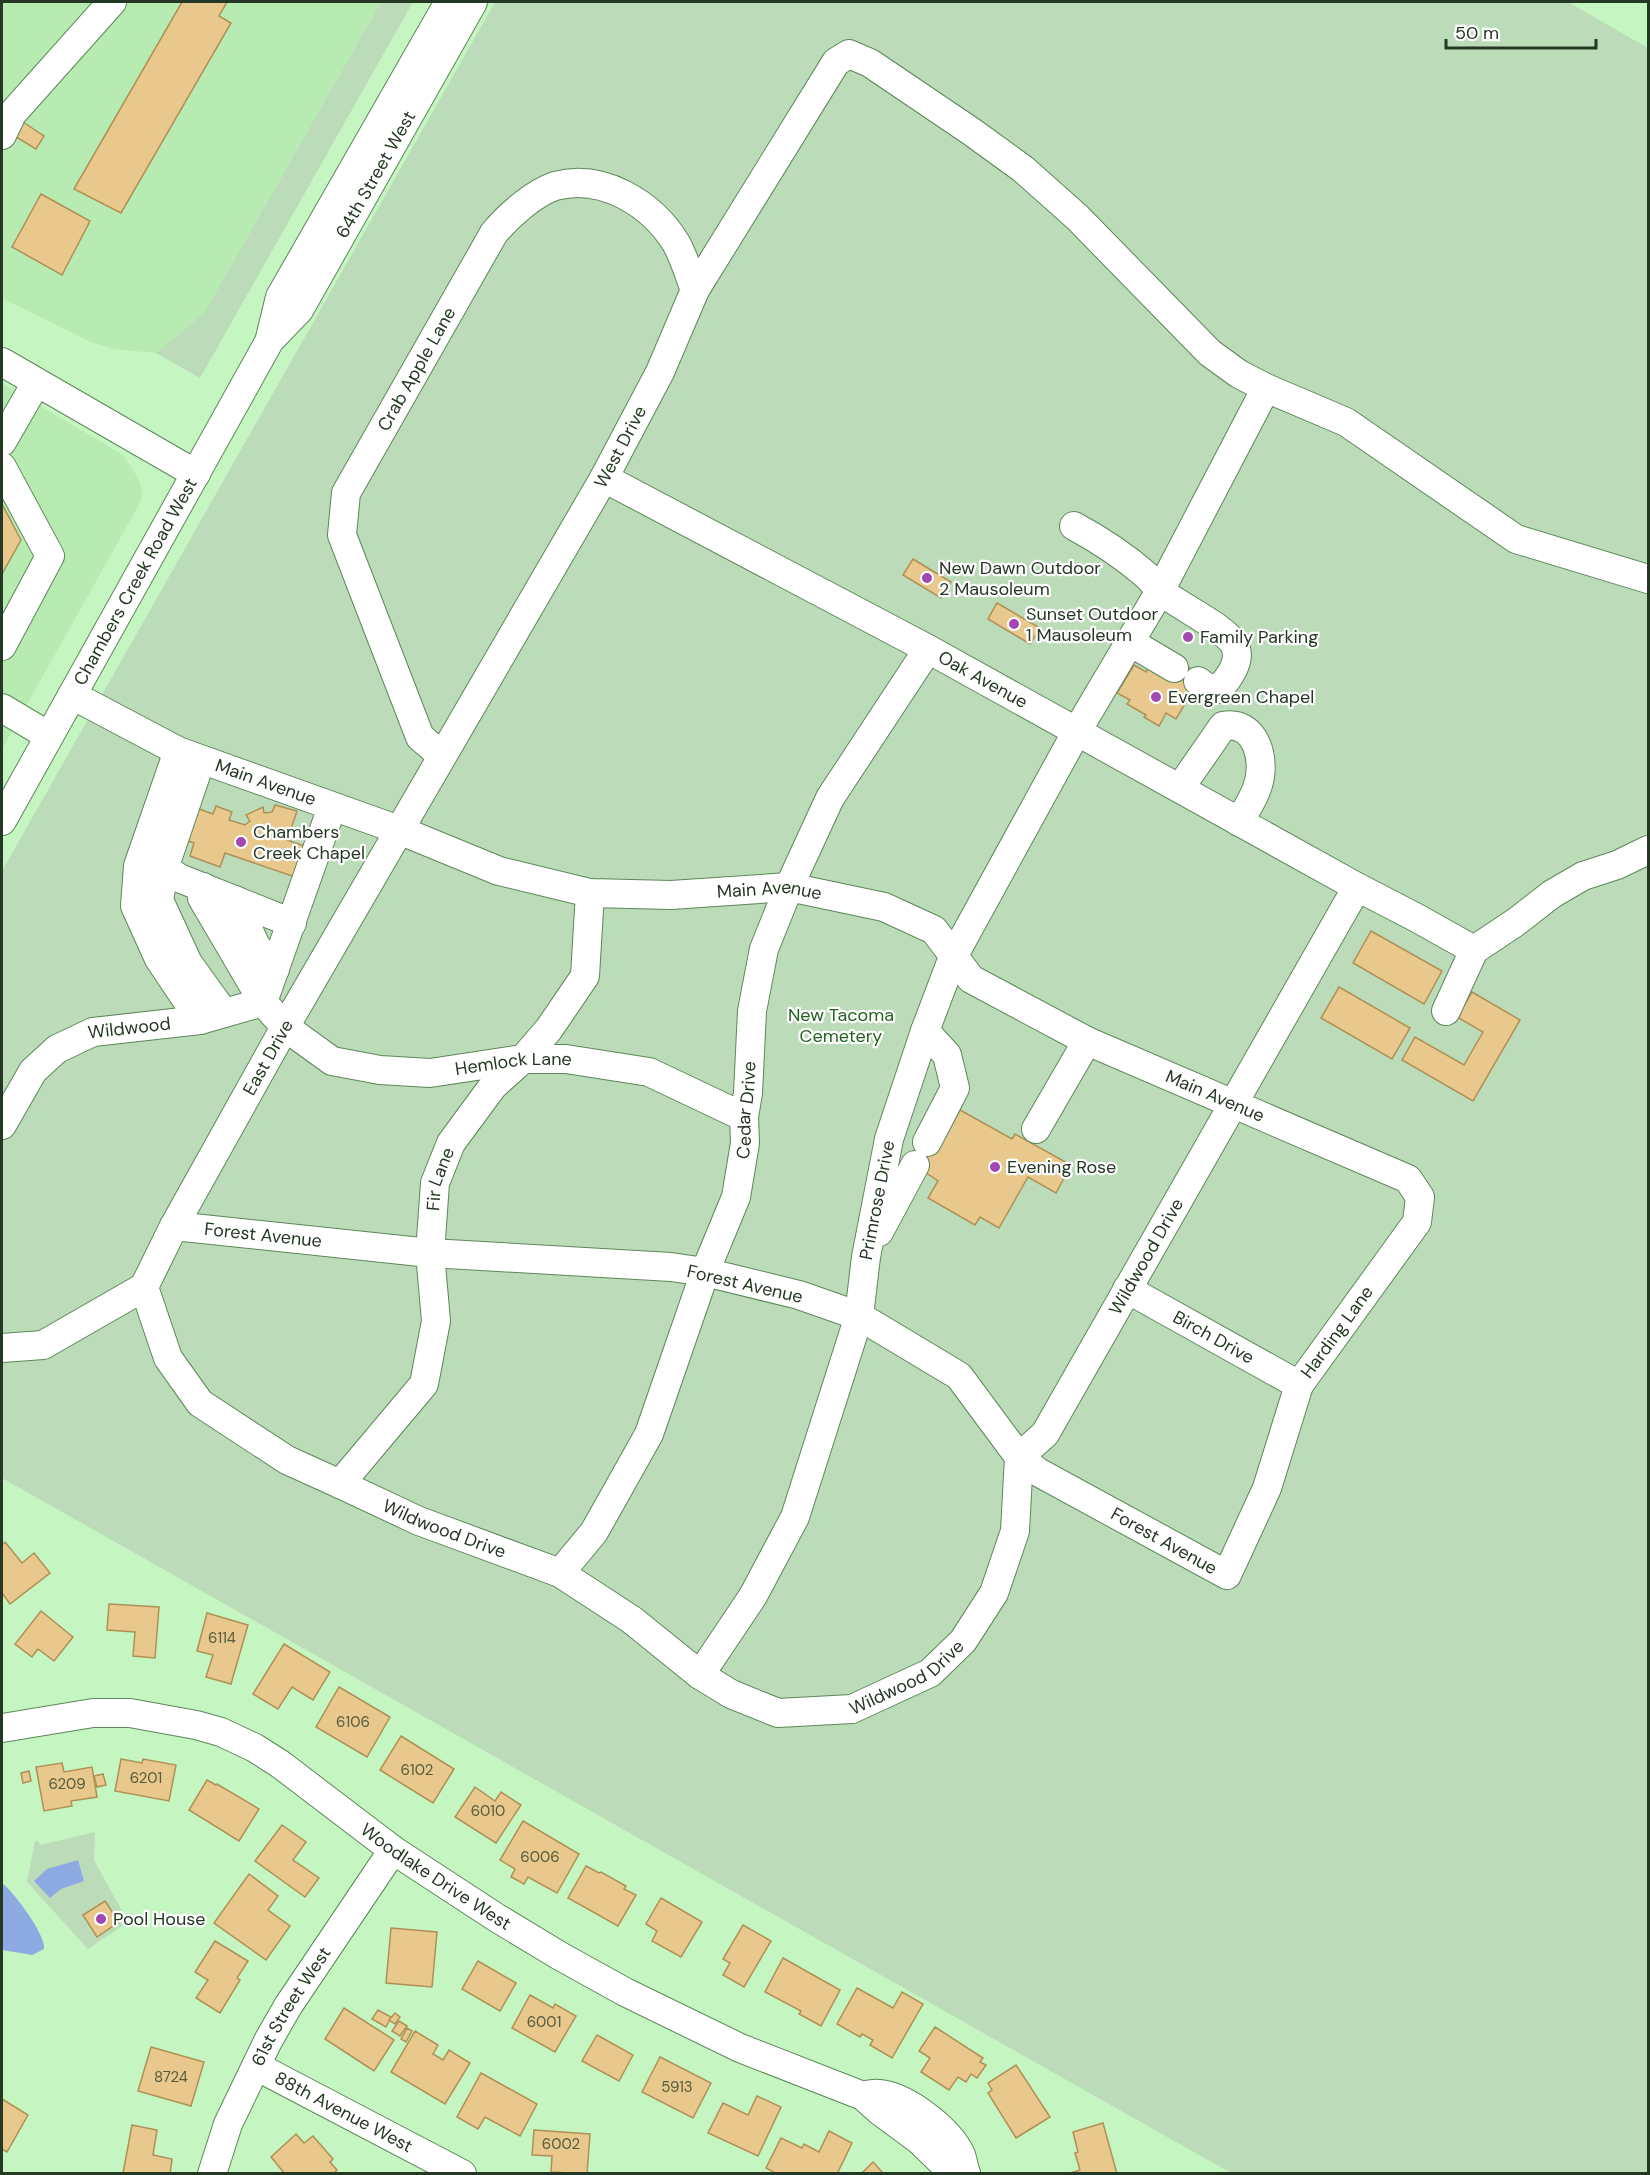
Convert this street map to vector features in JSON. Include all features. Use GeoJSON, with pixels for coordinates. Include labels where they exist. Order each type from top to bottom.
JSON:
{"type":"FeatureCollection","features":[{"type":"Feature","properties":{"kind":"street"},"geometry":{"type":"LineString","coordinates":[[2,135],[12,114],[111,2]]}},
{"type":"Feature","properties":{"kind":"street","name":"64th Street West"},"geometry":{"type":"LineString","coordinates":[[270,340],[280,297],[448,2]]}},
{"type":"Feature","properties":{"kind":"street","name":"64th Street West"},"geometry":{"type":"LineString","coordinates":[[196,474],[270,340],[299,310],[473,2]]}},
{"type":"Feature","properties":{"kind":"street","name":"West Drive"},"geometry":{"type":"LineString","coordinates":[[399,830],[604,478],[660,372],[695,290],[836,62],[849,54],[870,63],[1023,169],[1077,217],[1210,353],[1239,374],[1266,388]]}},
{"type":"Feature","properties":{"kind":"street","name":"Crab Apple Lane"},"geometry":{"type":"LineString","coordinates":[[441,755],[420,736],[342,536],[346,493],[494,233],[511,213],[554,187],[575,183],[600,185],[624,195],[650,211],[676,244],[695,290]]}},
{"type":"Feature","properties":{"kind":"street","name":"Chambers Creek Road West"},"geometry":{"type":"LineString","coordinates":[[2,362],[196,474],[2,821]]}},
{"type":"Feature","properties":{"kind":"street"},"geometry":{"type":"LineString","coordinates":[[2,442],[36,383]]}},
{"type":"Feature","properties":{"kind":"street"},"geometry":{"type":"LineString","coordinates":[[1266,388],[1346,422],[1516,539],[1648,579]]}},
{"type":"Feature","properties":{"kind":"street","name":"Primrose Drive"},"geometry":{"type":"LineString","coordinates":[[700,1675],[753,1596],[795,1517],[858,1316],[866,1257],[889,1138],[953,957],[1077,731],[1160,591],[1266,388]]}},
{"type":"Feature","properties":{"kind":"street"},"geometry":{"type":"LineString","coordinates":[[2,466],[50,556],[2,646]]}},
{"type":"Feature","properties":{"kind":"street","name":"Oak Avenue"},"geometry":{"type":"LineString","coordinates":[[604,478],[928,649],[1474,950]]}},
{"type":"Feature","properties":{"kind":"street"},"geometry":{"type":"LineString","coordinates":[[1074,526],[1104,542],[1149,577],[1160,591],[1226,635],[1235,645],[1236,663],[1228,679],[1219,689],[1206,687],[1130,642]]}},
{"type":"Feature","properties":{"kind":"street","name":"Cedar Drive"},"geometry":{"type":"LineString","coordinates":[[560,1573],[594,1532],[649,1434],[705,1272],[736,1197],[745,1143],[744,1117],[748,1093],[752,1011],[764,949],[789,887],[830,798],[928,649]]}},
{"type":"Feature","properties":{"kind":"street","name":"Main Avenue"},"geometry":{"type":"LineString","coordinates":[[72,695],[190,756],[399,830],[499,871],[590,893],[671,895],[789,887],[884,907],[934,930],[971,979],[1087,1041],[1234,1102],[1408,1179],[1420,1197]]}},
{"type":"Feature","properties":{"kind":"street"},"geometry":{"type":"LineString","coordinates":[[2,708],[49,736]]}},
{"type":"Feature","properties":{"kind":"street"},"geometry":{"type":"LineString","coordinates":[[1180,788],[1223,726],[1233,724],[1245,729],[1260,752],[1261,768],[1258,787],[1239,822]]}},
{"type":"Feature","properties":{"kind":"street"},"geometry":{"type":"LineString","coordinates":[[190,756],[202,898],[221,933],[244,1000]]}},
{"type":"Feature","properties":{"kind":"street"},"geometry":{"type":"LineString","coordinates":[[190,756],[150,825],[138,866],[135,906],[159,959],[244,1000]]}},
{"type":"Feature","properties":{"kind":"street"},"geometry":{"type":"LineString","coordinates":[[244,1000],[292,923],[332,807]]}},
{"type":"Feature","properties":{"kind":"street","name":"East Drive"},"geometry":{"type":"LineString","coordinates":[[144,1287],[174,1226],[285,1027],[399,830]]}},
{"type":"Feature","properties":{"kind":"street"},"geometry":{"type":"LineString","coordinates":[[1446,1011],[1474,950],[1552,894],[1583,876],[1617,865],[1648,850]]}},
{"type":"Feature","properties":{"kind":"street"},"geometry":{"type":"LineString","coordinates":[[201,886],[264,944],[244,1000]]}},
{"type":"Feature","properties":{"kind":"street"},"geometry":{"type":"LineString","coordinates":[[285,1027],[184,956],[159,900],[201,886],[292,923]]}},
{"type":"Feature","properties":{"kind":"street","name":"Wildwood Drive"},"geometry":{"type":"LineString","coordinates":[[144,1287],[168,1358],[200,1403],[287,1460],[419,1521],[560,1573],[632,1620],[700,1675],[731,1694],[778,1713],[852,1708],[930,1673],[963,1641],[994,1593],[1015,1531],[1019,1457],[1045,1434],[1357,887]]}},
{"type":"Feature","properties":{"kind":"street","name":"Fir Lane"},"geometry":{"type":"LineString","coordinates":[[339,1485],[424,1384],[436,1321],[430,1253],[435,1183],[451,1143],[493,1086],[523,1059],[549,1029],[585,976],[590,893]]}},
{"type":"Feature","properties":{"kind":"street","name":"Wildwood"},"geometry":{"type":"LineString","coordinates":[[2,1125],[33,1071],[57,1049],[93,1032],[244,1000]]}},
{"type":"Feature","properties":{"kind":"street","name":"Hemlock Lane"},"geometry":{"type":"LineString","coordinates":[[285,1027],[332,1061],[380,1070],[430,1073],[523,1059],[566,1059],[649,1072],[744,1117]]}},
{"type":"Feature","properties":{"kind":"street"},"geometry":{"type":"LineString","coordinates":[[866,1257],[955,1088],[947,1054],[925,1031]]}},
{"type":"Feature","properties":{"kind":"street"},"geometry":{"type":"LineString","coordinates":[[1036,1129],[1087,1041]]}},
{"type":"Feature","properties":{"kind":"street","name":"Harding Lane"},"geometry":{"type":"LineString","coordinates":[[1227,1575],[1267,1488],[1299,1385],[1417,1222],[1420,1197]]}},
{"type":"Feature","properties":{"kind":"street","name":"Forest Avenue"},"geometry":{"type":"LineString","coordinates":[[174,1226],[430,1253],[671,1267],[705,1272],[799,1295],[858,1316],[959,1376],[1019,1457],[1038,1472],[1227,1575]]}},
{"type":"Feature","properties":{"kind":"street"},"geometry":{"type":"LineString","coordinates":[[2,1348],[43,1345],[144,1287]]}},
{"type":"Feature","properties":{"kind":"street","name":"Birch Drive"},"geometry":{"type":"LineString","coordinates":[[1127,1289],[1299,1385]]}},
{"type":"Feature","properties":{"kind":"street","name":"Woodlake Drive West"},"geometry":{"type":"LineString","coordinates":[[2,1728],[93,1713],[130,1713],[221,1732],[255,1748],[280,1764],[393,1850],[497,1918],[626,1992],[740,2048],[863,2096],[880,2094],[921,2112],[939,2126],[954,2144],[961,2155],[966,2173]]}},
{"type":"Feature","properties":{"kind":"street","name":"61st Street West"},"geometry":{"type":"LineString","coordinates":[[212,2174],[228,2124],[268,2041],[288,2006],[393,1850]]}},
{"type":"Feature","properties":{"kind":"street","name":"88th Avenue West"},"geometry":{"type":"LineString","coordinates":[[256,2067],[462,2174]]}},
{"type":"Feature","properties":{"kind":"shaded area"},"geometry":{"type":"Polygon","coordinates":[[[2,2],[381,2],[204,313],[156,353],[114,349],[91,342],[2,298],[2,2]]]}},
{"type":"Feature","properties":{"kind":"shaded area"},"geometry":{"type":"Polygon","coordinates":[[[2,383],[123,455],[138,478],[142,489],[141,501],[2,749],[2,383]]]}},
{"type":"Feature","properties":{"kind":"green space"},"geometry":{"type":"Polygon","coordinates":[[[381,2],[413,2],[200,378],[156,353],[204,313],[381,2]]]}},
{"type":"Feature","properties":{"kind":"green space","name":"New Tacoma Cemetery"},"geometry":{"type":"Polygon","coordinates":[[[495,2],[1568,2],[1648,48],[1648,2173],[1231,2173],[2,1478],[2,871],[495,2]]]}},
{"type":"Feature","properties":{"kind":"green space"},"geometry":{"type":"Polygon","coordinates":[[[95,1832],[94,1860],[128,1922],[88,1949],[27,1882],[35,1841],[38,1841],[40,1845],[95,1832]]]}},
{"type":"Feature","properties":{"kind":"water"},"geometry":{"type":"Polygon","coordinates":[[[78,1860],[84,1881],[61,1889],[50,1898],[34,1881],[47,1869],[78,1860]]]}},
{"type":"Feature","properties":{"kind":"water"},"geometry":{"type":"Polygon","coordinates":[[[2,1883],[21,1904],[34,1924],[40,1934],[44,1949],[32,1955],[2,1950],[2,1883]]]}},
{"type":"Feature","properties":{"kind":"building"},"geometry":{"type":"Polygon","coordinates":[[[182,2],[227,2],[219,16],[231,23],[121,213],[74,189],[182,2]]]}},
{"type":"Feature","properties":{"kind":"building"},"geometry":{"type":"Polygon","coordinates":[[[20,120],[44,136],[36,149],[11,134],[20,120]]]}},
{"type":"Feature","properties":{"kind":"building"},"geometry":{"type":"Polygon","coordinates":[[[41,194],[90,221],[62,275],[12,247],[41,194]]]}},
{"type":"Feature","properties":{"kind":"building"},"geometry":{"type":"Polygon","coordinates":[[[2,504],[21,540],[2,574],[2,504]]]}},
{"type":"Feature","properties":{"kind":"building","name":"New Dawn Outdoor 2 Mausoleum"},"geometry":{"type":"Polygon","coordinates":[[[913,559],[951,582],[941,598],[903,575],[913,559]]]}},
{"type":"Feature","properties":{"kind":"building","name":"Sunset Outdoor 1 Mausoleum"},"geometry":{"type":"Polygon","coordinates":[[[997,603],[1040,628],[1030,644],[988,619],[997,603]]]}},
{"type":"Feature","properties":{"kind":"building","name":"Evergreen Chapel"},"geometry":{"type":"Polygon","coordinates":[[[1178,661],[1202,675],[1176,719],[1166,713],[1159,726],[1127,704],[1130,700],[1117,693],[1134,665],[1146,672],[1152,662],[1178,661]]]}},
{"type":"Feature","properties":{"kind":"building","name":"Chambers Creek Chapel"},"geometry":{"type":"Polygon","coordinates":[[[275,805],[297,811],[287,840],[313,849],[301,879],[225,853],[220,867],[190,856],[194,843],[188,841],[199,809],[213,814],[216,806],[232,812],[229,820],[245,825],[250,821],[246,815],[263,807],[264,813],[272,812],[275,805]]]}},
{"type":"Feature","properties":{"kind":"building"},"geometry":{"type":"Polygon","coordinates":[[[1371,931],[1442,971],[1424,1004],[1353,963],[1371,931]]]}},
{"type":"Feature","properties":{"kind":"building"},"geometry":{"type":"Polygon","coordinates":[[[1339,987],[1410,1028],[1392,1059],[1321,1018],[1339,987]]]}},
{"type":"Feature","properties":{"kind":"building"},"geometry":{"type":"Polygon","coordinates":[[[1472,992],[1520,1020],[1473,1101],[1402,1060],[1415,1037],[1464,1065],[1483,1032],[1457,1017],[1472,992]]]}},
{"type":"Feature","properties":{"kind":"building","name":"Evening Rose"},"geometry":{"type":"Polygon","coordinates":[[[960,1110],[1012,1139],[1015,1134],[1071,1165],[1056,1193],[1028,1177],[999,1228],[980,1217],[975,1225],[928,1198],[938,1181],[910,1162],[922,1139],[939,1148],[960,1110]]]}},
{"type":"Feature","properties":{"kind":"building"},"geometry":{"type":"Polygon","coordinates":[[[5,1542],[22,1563],[34,1553],[50,1573],[10,1604],[2,1593],[2,1545],[5,1542]]]}},
{"type":"Feature","properties":{"kind":"building"},"geometry":{"type":"Polygon","coordinates":[[[109,1604],[159,1607],[155,1658],[133,1656],[135,1632],[107,1630],[109,1604]]]}},
{"type":"Feature","properties":{"kind":"building"},"geometry":{"type":"Polygon","coordinates":[[[41,1611],[73,1637],[54,1661],[38,1649],[32,1657],[15,1644],[41,1611]]]}},
{"type":"Feature","properties":{"kind":"building"},"geometry":{"type":"Polygon","coordinates":[[[207,1613],[248,1625],[231,1684],[206,1677],[213,1655],[197,1651],[207,1613]]]}},
{"type":"Feature","properties":{"kind":"building"},"geometry":{"type":"Polygon","coordinates":[[[284,1644],[330,1672],[313,1700],[292,1687],[278,1709],[253,1694],[284,1644]]]}},
{"type":"Feature","properties":{"kind":"building"},"geometry":{"type":"Polygon","coordinates":[[[339,1687],[390,1717],[367,1757],[316,1727],[339,1687]]]}},
{"type":"Feature","properties":{"kind":"building"},"geometry":{"type":"Polygon","coordinates":[[[401,1736],[454,1769],[433,1803],[380,1770],[401,1736]]]}},
{"type":"Feature","properties":{"kind":"building"},"geometry":{"type":"Polygon","coordinates":[[[121,1759],[142,1763],[143,1759],[176,1765],[169,1801],[115,1791],[121,1759]]]}},
{"type":"Feature","properties":{"kind":"building"},"geometry":{"type":"Polygon","coordinates":[[[62,1763],[64,1772],[92,1767],[97,1797],[71,1801],[72,1806],[44,1811],[36,1767],[62,1763]]]}},
{"type":"Feature","properties":{"kind":"building"},"geometry":{"type":"Polygon","coordinates":[[[29,1771],[31,1781],[23,1783],[21,1773],[29,1771]]]}},
{"type":"Feature","properties":{"kind":"building"},"geometry":{"type":"Polygon","coordinates":[[[103,1774],[106,1785],[97,1787],[94,1776],[103,1774]]]}},
{"type":"Feature","properties":{"kind":"building"},"geometry":{"type":"Polygon","coordinates":[[[207,1780],[259,1809],[239,1841],[189,1810],[207,1780]]]}},
{"type":"Feature","properties":{"kind":"building"},"geometry":{"type":"Polygon","coordinates":[[[475,1787],[495,1801],[501,1792],[521,1805],[496,1843],[455,1817],[475,1787]]]}},
{"type":"Feature","properties":{"kind":"building"},"geometry":{"type":"Polygon","coordinates":[[[523,1821],[579,1854],[557,1893],[528,1877],[524,1884],[511,1877],[515,1869],[500,1860],[523,1821]]]}},
{"type":"Feature","properties":{"kind":"building"},"geometry":{"type":"Polygon","coordinates":[[[282,1825],[306,1842],[293,1860],[319,1878],[305,1897],[255,1861],[282,1825]]]}},
{"type":"Feature","properties":{"kind":"building"},"geometry":{"type":"Polygon","coordinates":[[[586,1866],[626,1886],[624,1889],[636,1895],[618,1926],[568,1898],[586,1866]]]}},
{"type":"Feature","properties":{"kind":"building"},"geometry":{"type":"Polygon","coordinates":[[[249,1874],[278,1896],[268,1910],[290,1926],[266,1960],[214,1923],[249,1874]]]}},
{"type":"Feature","properties":{"kind":"building"},"geometry":{"type":"Polygon","coordinates":[[[661,1898],[702,1922],[681,1957],[652,1941],[657,1931],[646,1924],[661,1898]]]}},
{"type":"Feature","properties":{"kind":"building","name":"Pool House"},"geometry":{"type":"Polygon","coordinates":[[[105,1901],[119,1922],[97,1937],[83,1915],[105,1901]]]}},
{"type":"Feature","properties":{"kind":"building"},"geometry":{"type":"Polygon","coordinates":[[[743,1925],[771,1941],[744,1987],[723,1975],[730,1963],[723,1959],[743,1925]]]}},
{"type":"Feature","properties":{"kind":"building"},"geometry":{"type":"Polygon","coordinates":[[[391,1928],[437,1932],[432,1987],[386,1983],[391,1928]]]}},
{"type":"Feature","properties":{"kind":"building"},"geometry":{"type":"Polygon","coordinates":[[[215,1941],[248,1961],[237,1978],[240,1980],[220,2013],[196,1998],[208,1980],[195,1972],[215,1941]]]}},
{"type":"Feature","properties":{"kind":"building"},"geometry":{"type":"Polygon","coordinates":[[[783,1958],[840,1990],[821,2026],[799,2014],[801,2011],[765,1992],[783,1958]]]}},
{"type":"Feature","properties":{"kind":"building"},"geometry":{"type":"Polygon","coordinates":[[[478,1961],[516,1983],[500,2011],[462,1989],[478,1961]]]}},
{"type":"Feature","properties":{"kind":"building"},"geometry":{"type":"Polygon","coordinates":[[[857,1988],[893,2008],[902,1992],[923,2004],[892,2058],[870,2045],[873,2040],[862,2034],[860,2037],[837,2024],[857,1988]]]}},
{"type":"Feature","properties":{"kind":"building"},"geometry":{"type":"Polygon","coordinates":[[[530,1995],[553,2008],[555,2004],[576,2016],[555,2052],[512,2028],[530,1995]]]}},
{"type":"Feature","properties":{"kind":"building"},"geometry":{"type":"Polygon","coordinates":[[[344,2008],[394,2040],[374,2071],[325,2039],[344,2008]]]}},
{"type":"Feature","properties":{"kind":"building"},"geometry":{"type":"Polygon","coordinates":[[[378,2010],[391,2017],[386,2027],[372,2019],[378,2010]]]}},
{"type":"Feature","properties":{"kind":"building"},"geometry":{"type":"Polygon","coordinates":[[[395,2013],[400,2017],[395,2024],[389,2020],[395,2013]]]}},
{"type":"Feature","properties":{"kind":"building"},"geometry":{"type":"Polygon","coordinates":[[[399,2021],[407,2026],[400,2036],[392,2031],[399,2021]]]}},
{"type":"Feature","properties":{"kind":"building"},"geometry":{"type":"Polygon","coordinates":[[[935,2027],[983,2058],[980,2062],[986,2065],[977,2078],[971,2074],[966,2082],[958,2077],[949,2090],[921,2072],[930,2058],[919,2051],[935,2027]]]}},
{"type":"Feature","properties":{"kind":"building"},"geometry":{"type":"Polygon","coordinates":[[[407,2028],[412,2031],[406,2042],[401,2039],[407,2028]]]}},
{"type":"Feature","properties":{"kind":"building"},"geometry":{"type":"Polygon","coordinates":[[[415,2031],[438,2045],[433,2054],[443,2060],[449,2050],[470,2063],[445,2104],[391,2072],[415,2031]]]}},
{"type":"Feature","properties":{"kind":"building"},"geometry":{"type":"Polygon","coordinates":[[[597,2035],[633,2055],[619,2081],[582,2061],[597,2035]]]}},
{"type":"Feature","properties":{"kind":"building"},"geometry":{"type":"Polygon","coordinates":[[[151,2047],[204,2062],[191,2106],[138,2091],[151,2047]]]}},
{"type":"Feature","properties":{"kind":"building"},"geometry":{"type":"Polygon","coordinates":[[[660,2057],[711,2083],[693,2118],[642,2092],[660,2057]]]}},
{"type":"Feature","properties":{"kind":"building"},"geometry":{"type":"Polygon","coordinates":[[[1016,2065],[1050,2117],[1016,2138],[988,2093],[992,2090],[988,2083],[1016,2065]]]}},
{"type":"Feature","properties":{"kind":"building"},"geometry":{"type":"Polygon","coordinates":[[[481,2073],[537,2104],[520,2136],[485,2117],[478,2129],[457,2117],[481,2073]]]}},
{"type":"Feature","properties":{"kind":"building"},"geometry":{"type":"Polygon","coordinates":[[[757,2096],[781,2107],[758,2156],[708,2133],[723,2103],[748,2115],[757,2096]]]}},
{"type":"Feature","properties":{"kind":"building"},"geometry":{"type":"Polygon","coordinates":[[[2,2099],[28,2115],[7,2152],[2,2149],[2,2099]]]}},
{"type":"Feature","properties":{"kind":"building"},"geometry":{"type":"Polygon","coordinates":[[[1103,2123],[1117,2174],[1067,2174],[1080,2170],[1075,2153],[1078,2152],[1073,2132],[1103,2123]]]}},
{"type":"Feature","properties":{"kind":"building"},"geometry":{"type":"Polygon","coordinates":[[[132,2125],[157,2130],[153,2155],[172,2159],[170,2174],[123,2173],[132,2125]]]}},
{"type":"Feature","properties":{"kind":"building"},"geometry":{"type":"Polygon","coordinates":[[[534,2130],[590,2134],[587,2174],[551,2172],[552,2156],[532,2155],[534,2130]]]}},
{"type":"Feature","properties":{"kind":"building"},"geometry":{"type":"Polygon","coordinates":[[[829,2131],[852,2143],[837,2174],[777,2174],[766,2168],[781,2138],[802,2148],[804,2144],[819,2152],[829,2131]]]}},
{"type":"Feature","properties":{"kind":"building"},"geometry":{"type":"Polygon","coordinates":[[[296,2134],[304,2143],[313,2136],[333,2159],[330,2162],[337,2170],[333,2174],[285,2174],[271,2157],[296,2134]]]}},
{"type":"Feature","properties":{"kind":"building"},"geometry":{"type":"Polygon","coordinates":[[[873,2162],[884,2174],[861,2174],[873,2162]]]}},
{"type":"Feature","properties":{"kind":"place","name":"New Dawn Outdoor 2 Mausoleum"},"geometry":{"type":"Point","coordinates":[927,578]}},
{"type":"Feature","properties":{"kind":"place","name":"Sunset Outdoor 1 Mausoleum"},"geometry":{"type":"Point","coordinates":[1014,624]}},
{"type":"Feature","properties":{"kind":"place","name":"Family Parking"},"geometry":{"type":"Point","coordinates":[1188,637]}},
{"type":"Feature","properties":{"kind":"place","name":"Evergreen Chapel"},"geometry":{"type":"Point","coordinates":[1156,697]}},
{"type":"Feature","properties":{"kind":"place","name":"Chambers Creek Chapel"},"geometry":{"type":"Point","coordinates":[241,842]}},
{"type":"Feature","properties":{"kind":"place","name":"Evening Rose"},"geometry":{"type":"Point","coordinates":[995,1167]}},
{"type":"Feature","properties":{"kind":"place","name":"Pool House"},"geometry":{"type":"Point","coordinates":[101,1919]}}]}
